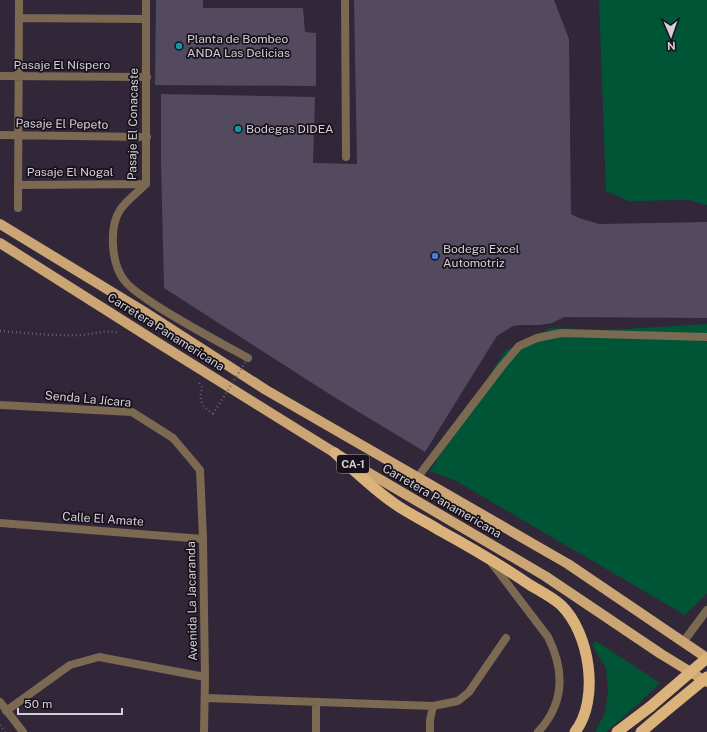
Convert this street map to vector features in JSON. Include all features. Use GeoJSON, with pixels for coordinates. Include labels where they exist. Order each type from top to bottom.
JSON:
{"type":"FeatureCollection","features":[{"type":"Feature","properties":{"kind":"highway"},"geometry":{"type":"LineString","coordinates":[[334,453],[368,484],[395,504],[487,557],[561,605],[572,620],[580,636],[590,675],[589,697],[584,717],[575,732]]}},
{"type":"Feature","properties":{"kind":"highway"},"geometry":{"type":"LineString","coordinates":[[617,732],[707,658]]}},
{"type":"Feature","properties":{"kind":"highway"},"geometry":{"type":"LineString","coordinates":[[641,732],[707,677]]}},
{"type":"Feature","properties":{"kind":"main road","name":"Carretera Panamericana"},"geometry":{"type":"LineString","coordinates":[[0,224],[143,311],[266,390],[568,564],[707,658]]}},
{"type":"Feature","properties":{"kind":"main road","name":"Carretera Panamericana"},"geometry":{"type":"LineString","coordinates":[[0,243],[334,453],[545,576],[662,654],[707,682]]}},
{"type":"Feature","properties":{"kind":"street","name":"Pasaje El Nogal"},"geometry":{"type":"LineString","coordinates":[[18,208],[19,0]]}},
{"type":"Feature","properties":{"kind":"street","name":"Pasaje El Conacaste"},"geometry":{"type":"LineString","coordinates":[[146,0],[146,184],[120,209],[114,224],[112,245],[116,265],[123,279],[139,294],[180,321],[248,358]]}},
{"type":"Feature","properties":{"kind":"street"},"geometry":{"type":"LineString","coordinates":[[345,0],[346,157]]}},
{"type":"Feature","properties":{"kind":"street"},"geometry":{"type":"LineString","coordinates":[[19,18],[146,19]]}},
{"type":"Feature","properties":{"kind":"street","name":"Pasaje El Níspero"},"geometry":{"type":"LineString","coordinates":[[0,76],[147,77]]}},
{"type":"Feature","properties":{"kind":"street","name":"Pasaje El Pepeto"},"geometry":{"type":"LineString","coordinates":[[0,135],[147,137]]}},
{"type":"Feature","properties":{"kind":"street","name":"Pasaje El Nogal"},"geometry":{"type":"LineString","coordinates":[[18,185],[146,184]]}},
{"type":"Feature","properties":{"kind":"street"},"geometry":{"type":"LineString","coordinates":[[417,478],[502,366],[519,346],[537,338],[561,333],[707,337]]}},
{"type":"Feature","properties":{"kind":"street","name":"Senda La Jícara"},"geometry":{"type":"LineString","coordinates":[[0,405],[132,412],[173,438],[200,470]]}},
{"type":"Feature","properties":{"kind":"street","name":"Avenida La Jacaranda"},"geometry":{"type":"LineString","coordinates":[[200,470],[203,539],[205,676],[204,732]]}},
{"type":"Feature","properties":{"kind":"street","name":"Calle El Amate"},"geometry":{"type":"LineString","coordinates":[[0,523],[203,539]]}},
{"type":"Feature","properties":{"kind":"street"},"geometry":{"type":"LineString","coordinates":[[487,557],[544,631],[555,650],[559,662],[560,677],[558,697],[551,715],[538,732]]}},
{"type":"Feature","properties":{"kind":"street"},"geometry":{"type":"LineString","coordinates":[[684,641],[707,610]]}},
{"type":"Feature","properties":{"kind":"street"},"geometry":{"type":"LineString","coordinates":[[205,698],[433,706],[458,701],[469,692],[506,638]]}},
{"type":"Feature","properties":{"kind":"street"},"geometry":{"type":"LineString","coordinates":[[6,711],[70,665],[99,657],[205,676]]}},
{"type":"Feature","properties":{"kind":"street"},"geometry":{"type":"LineString","coordinates":[[0,702],[23,732]]}},
{"type":"Feature","properties":{"kind":"street"},"geometry":{"type":"LineString","coordinates":[[316,702],[316,732]]}},
{"type":"Feature","properties":{"kind":"street"},"geometry":{"type":"LineString","coordinates":[[430,732],[430,720],[433,706]]}},
{"type":"Feature","properties":{"kind":"path"},"geometry":{"type":"LineString","coordinates":[[0,332],[76,336],[90,335],[106,331],[118,332],[124,336]]}},
{"type":"Feature","properties":{"kind":"path"},"geometry":{"type":"LineString","coordinates":[[198,382],[202,387],[201,401],[203,406],[213,414],[248,358]]}},
{"type":"Feature","properties":{"kind":"path"},"geometry":{"type":"LineString","coordinates":[[0,725],[5,732]]}},
{"type":"Feature","properties":{"kind":"green space"},"geometry":{"type":"Polygon","coordinates":[[[599,0],[707,0],[707,205],[688,200],[629,201],[606,191],[599,0]]]}},
{"type":"Feature","properties":{"kind":"green space"},"geometry":{"type":"Polygon","coordinates":[[[707,324],[707,593],[685,615],[456,481],[430,471],[505,351],[551,328],[609,330],[707,324]]]}},
{"type":"Feature","properties":{"kind":"green space"},"geometry":{"type":"Polygon","coordinates":[[[596,641],[660,683],[606,732],[595,732],[605,713],[608,691],[606,668],[592,645],[596,641]]]}},
{"type":"Feature","properties":{"kind":"building","name":"Bodegas DIDEA"},"geometry":{"type":"Polygon","coordinates":[[[156,0],[203,0],[203,8],[303,8],[305,32],[316,33],[316,86],[155,85],[156,0]]]}},
{"type":"Feature","properties":{"kind":"building","name":"Bodega Excel Automotriz"},"geometry":{"type":"Polygon","coordinates":[[[354,0],[554,0],[569,39],[571,214],[599,224],[707,222],[707,318],[564,317],[552,323],[513,326],[497,336],[425,452],[334,397],[164,288],[161,94],[315,97],[313,163],[357,164],[354,0]]]}},
{"type":"Feature","properties":{"kind":"place","name":"Planta de Bombeo ANDA Las Delicias"},"geometry":{"type":"Point","coordinates":[179,46]}},
{"type":"Feature","properties":{"kind":"place","name":"Bodegas DIDEA"},"geometry":{"type":"Point","coordinates":[238,129]}},
{"type":"Feature","properties":{"kind":"place","name":"Bodega Excel Automotriz"},"geometry":{"type":"Point","coordinates":[435,256]}}]}
